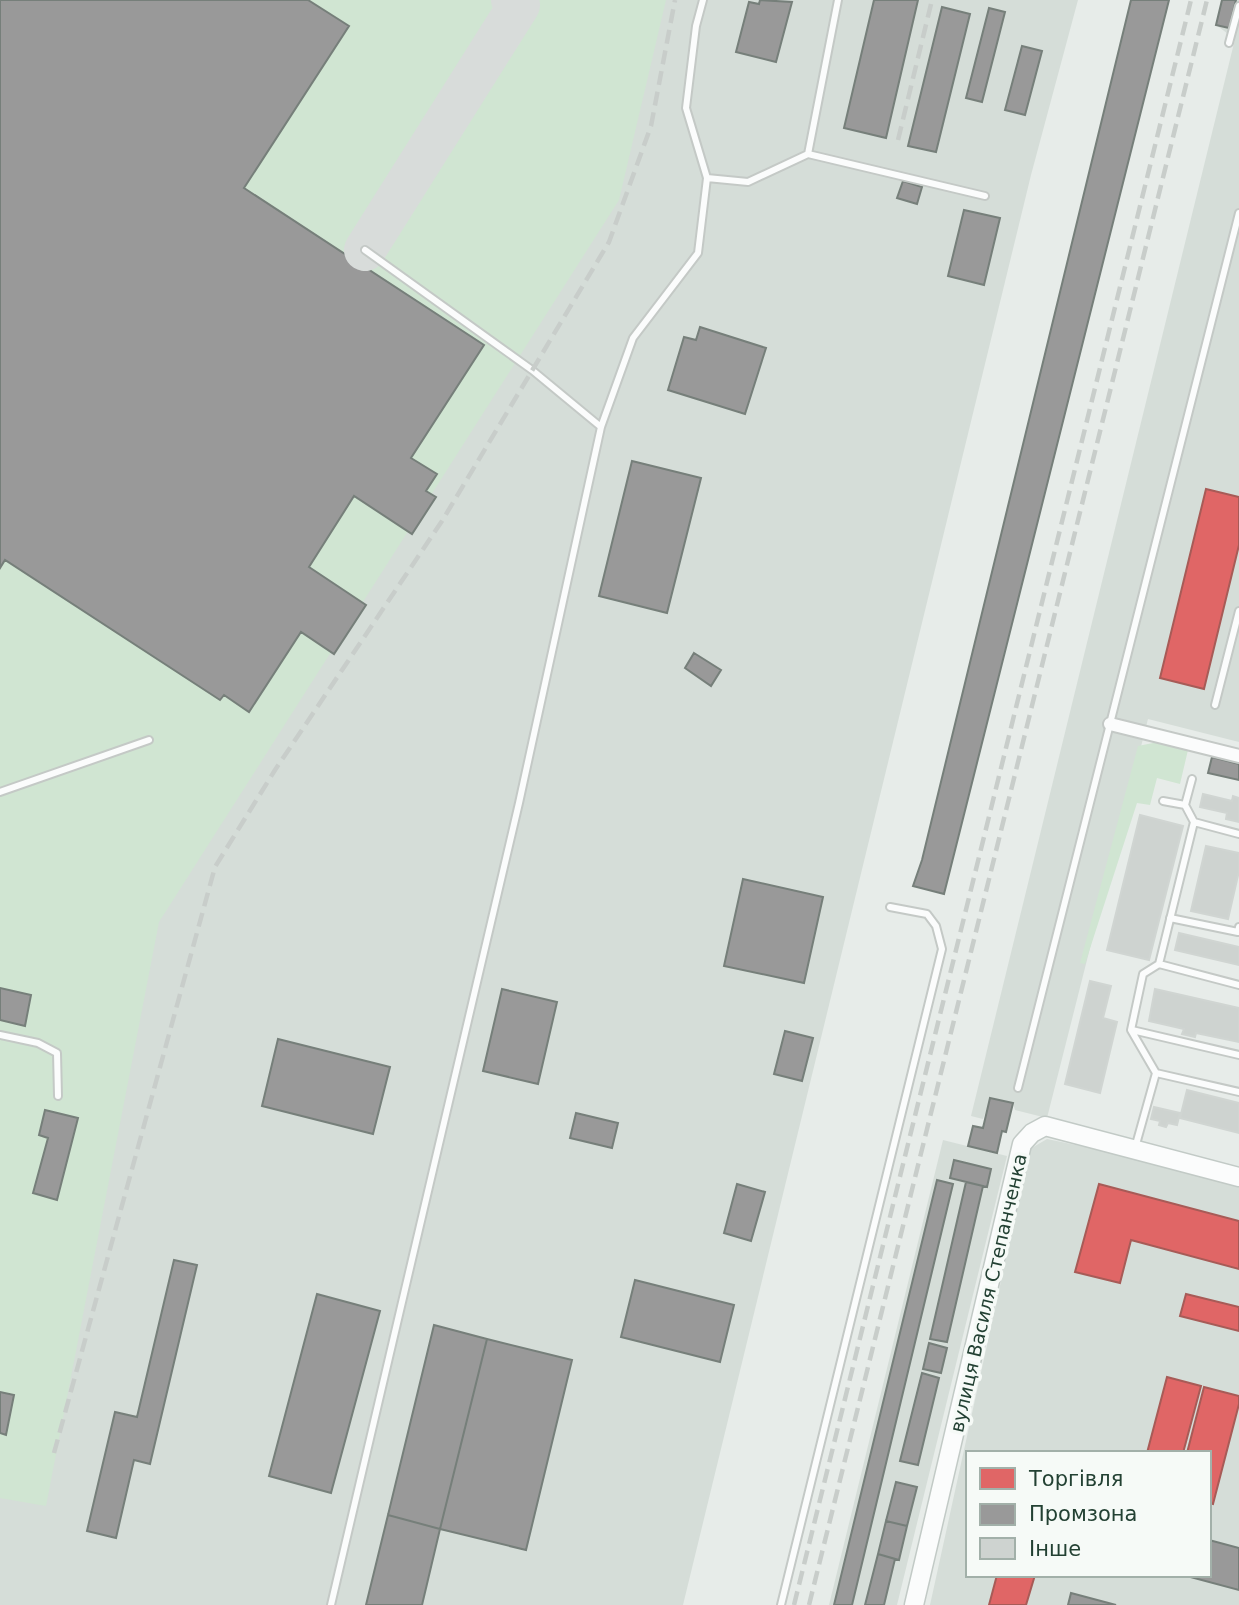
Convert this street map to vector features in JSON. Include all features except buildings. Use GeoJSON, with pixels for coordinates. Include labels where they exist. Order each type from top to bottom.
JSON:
{"type":"FeatureCollection","features":[{"type":"Feature","properties":{"kind":"street"},"geometry":{"type":"LineString","coordinates":[[1110,724],[1239,756]]}},
{"type":"Feature","properties":{"kind":"street","name":"вулиця Василя Степанченка"},"geometry":{"type":"LineString","coordinates":[[914,1605],[1022,1144],[1032,1133],[1045,1126],[1134,1150]]}},
{"type":"Feature","properties":{"kind":"street"},"geometry":{"type":"LineString","coordinates":[[1134,1150],[1239,1177]]}},
{"type":"Feature","properties":{"kind":"lane"},"geometry":{"type":"LineString","coordinates":[[331,1605],[519,803],[601,427],[633,338],[698,253],[708,178],[686,108],[696,26],[703,0]]}},
{"type":"Feature","properties":{"kind":"lane"},"geometry":{"type":"LineString","coordinates":[[808,154],[838,0]]}},
{"type":"Feature","properties":{"kind":"lane"},"geometry":{"type":"LineString","coordinates":[[1228,43],[1239,6]]}},
{"type":"Feature","properties":{"kind":"lane"},"geometry":{"type":"LineString","coordinates":[[708,178],[748,182],[808,154],[985,195]]}},
{"type":"Feature","properties":{"kind":"lane"},"geometry":{"type":"LineString","coordinates":[[1018,1088],[1239,213]]}},
{"type":"Feature","properties":{"kind":"lane"},"geometry":{"type":"LineString","coordinates":[[365,250],[532,370],[601,427]]}},
{"type":"Feature","properties":{"kind":"lane"},"geometry":{"type":"LineString","coordinates":[[1215,705],[1239,611]]}},
{"type":"Feature","properties":{"kind":"lane"},"geometry":{"type":"LineString","coordinates":[[0,792],[149,740]]}},
{"type":"Feature","properties":{"kind":"lane"},"geometry":{"type":"LineString","coordinates":[[1134,1150],[1156,1073],[1131,1030],[1143,974],[1158,964],[1194,822],[1185,805],[1192,779]]}},
{"type":"Feature","properties":{"kind":"lane"},"geometry":{"type":"LineString","coordinates":[[1163,801],[1185,805]]}},
{"type":"Feature","properties":{"kind":"lane"},"geometry":{"type":"LineString","coordinates":[[1194,822],[1239,834]]}},
{"type":"Feature","properties":{"kind":"lane"},"geometry":{"type":"LineString","coordinates":[[781,1605],[942,949],[936,926],[927,914],[890,907]]}},
{"type":"Feature","properties":{"kind":"lane"},"geometry":{"type":"LineString","coordinates":[[1170,918],[1238,933],[1239,927]]}},
{"type":"Feature","properties":{"kind":"lane"},"geometry":{"type":"LineString","coordinates":[[1158,964],[1239,985]]}},
{"type":"Feature","properties":{"kind":"lane"},"geometry":{"type":"LineString","coordinates":[[1131,1030],[1239,1055]]}},
{"type":"Feature","properties":{"kind":"lane"},"geometry":{"type":"LineString","coordinates":[[0,1035],[38,1043],[57,1053],[58,1096]]}},
{"type":"Feature","properties":{"kind":"lane"},"geometry":{"type":"LineString","coordinates":[[1156,1073],[1239,1092]]}},
{"type":"Feature","properties":{"kind":"shaded area"},"geometry":{"type":"Polygon","coordinates":[[[0,0],[1078,0],[1031,175],[683,1605],[0,1605],[0,0]]]}},
{"type":"Feature","properties":{"kind":"shaded area"},"geometry":{"type":"Polygon","coordinates":[[[1222,0],[1239,0],[1239,742],[1148,719],[1047,1118],[1015,1110],[1013,1103],[991,1098],[983,1119],[971,1116],[1235,39],[1216,25],[1222,0]]]}},
{"type":"Feature","properties":{"kind":"shaded area"},"geometry":{"type":"Polygon","coordinates":[[[1047,1139],[1129,1156],[1239,1184],[1239,1605],[930,1605],[1030,1149],[1047,1139]]]}},
{"type":"Feature","properties":{"kind":"shaded area"},"geometry":{"type":"Polygon","coordinates":[[[943,1140],[1007,1156],[897,1605],[829,1605],[943,1140]]]}},
{"type":"Feature","properties":{"kind":"green space"},"geometry":{"type":"Polygon","coordinates":[[[0,0],[666,0],[619,200],[159,922],[46,1506],[0,1498],[0,0]]]}},
{"type":"Feature","properties":{"kind":"green space"},"geometry":{"type":"Polygon","coordinates":[[[1158,742],[1188,750],[1180,784],[1157,778],[1150,805],[1137,803],[1085,964],[1080,963],[1138,746],[1158,742]]]}},
{"type":"Feature","properties":{"kind":"taxiway"},"geometry":{"type":"LineString","coordinates":[[365,250],[519,5],[512,0]]}},
{"type":"Feature","properties":{"kind":"railway"},"geometry":{"type":"LineString","coordinates":[[54,1453],[215,867],[275,770],[442,521],[609,242],[651,126],[675,0]]}},
{"type":"Feature","properties":{"kind":"railway"},"geometry":{"type":"LineString","coordinates":[[898,140],[932,0]]}},
{"type":"Feature","properties":{"kind":"railway"},"geometry":{"type":"LineString","coordinates":[[794,1605],[1191,0]]}},
{"type":"Feature","properties":{"kind":"railway"},"geometry":{"type":"LineString","coordinates":[[809,1605],[1207,0]]}}]}
